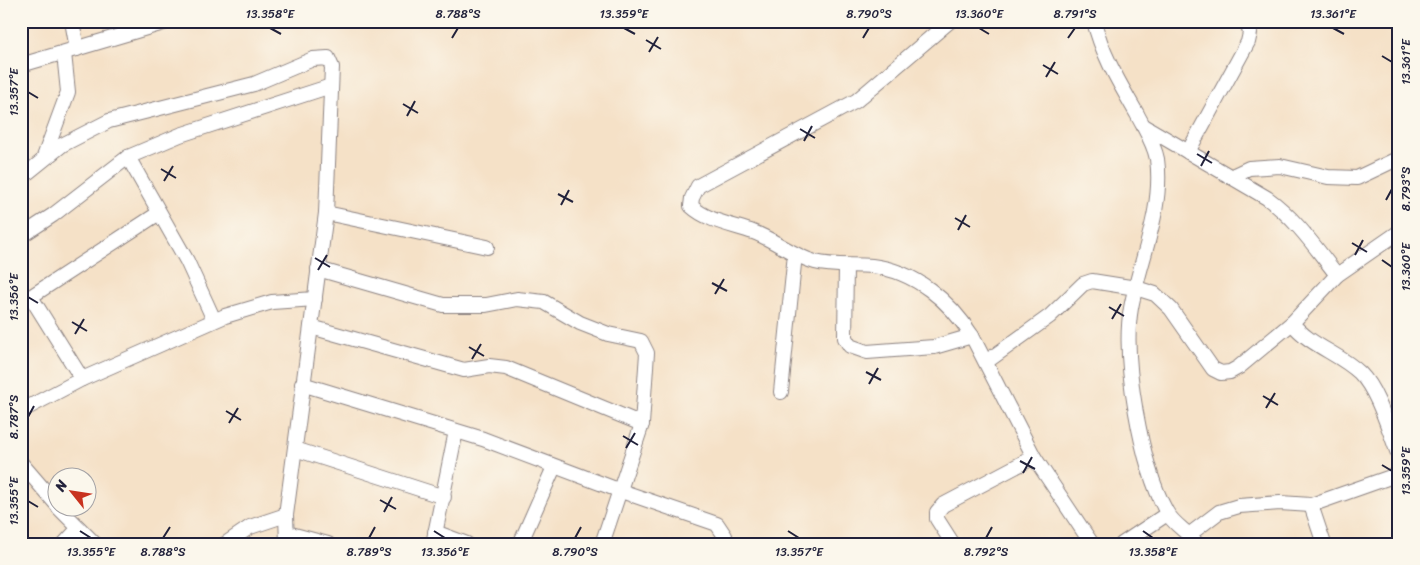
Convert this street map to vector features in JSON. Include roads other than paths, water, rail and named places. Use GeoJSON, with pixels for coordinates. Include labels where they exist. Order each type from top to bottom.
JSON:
{"type":"FeatureCollection","features":[{"type":"Feature","properties":{"kind":"street"},"geometry":{"type":"LineString","coordinates":[[44,158],[68,92],[72,21]]}},
{"type":"Feature","properties":{"kind":"street"},"geometry":{"type":"LineString","coordinates":[[21,65],[170,21]]}},
{"type":"Feature","properties":{"kind":"street"},"geometry":{"type":"LineString","coordinates":[[1094,21],[1104,51],[1150,138],[1157,157],[1157,191],[1131,309],[1129,344],[1140,431],[1152,474],[1167,514],[1194,539],[1219,512],[1239,506],[1280,503],[1311,505],[1399,474]]}},
{"type":"Feature","properties":{"kind":"street"},"geometry":{"type":"LineString","coordinates":[[1188,152],[1248,42],[1250,33],[1247,21]]}},
{"type":"Feature","properties":{"kind":"street"},"geometry":{"type":"LineString","coordinates":[[950,22],[856,101],[841,111],[698,186],[692,198],[691,206],[697,212],[770,239],[794,254],[814,262],[846,266],[873,266],[920,284],[950,306],[972,336],[1034,457],[1092,544]]}},
{"type":"Feature","properties":{"kind":"street"},"geometry":{"type":"LineString","coordinates":[[23,176],[62,145],[109,121],[254,84],[321,57],[328,58],[330,62],[331,86],[326,213],[286,515],[287,538],[328,544]]}},
{"type":"Feature","properties":{"kind":"street"},"geometry":{"type":"LineString","coordinates":[[21,236],[53,215],[128,157],[180,135],[331,86]]}},
{"type":"Feature","properties":{"kind":"street"},"geometry":{"type":"LineString","coordinates":[[1142,124],[1282,209],[1299,226],[1337,275]]}},
{"type":"Feature","properties":{"kind":"street"},"geometry":{"type":"LineString","coordinates":[[128,157],[187,261],[214,320]]}},
{"type":"Feature","properties":{"kind":"street"},"geometry":{"type":"LineString","coordinates":[[1230,177],[1249,168],[1280,166],[1328,177],[1357,178],[1399,158]]}},
{"type":"Feature","properties":{"kind":"street"},"geometry":{"type":"LineString","coordinates":[[21,160],[23,176]]}},
{"type":"Feature","properties":{"kind":"street"},"geometry":{"type":"LineString","coordinates":[[82,379],[26,300],[159,213]]}},
{"type":"Feature","properties":{"kind":"street"},"geometry":{"type":"LineString","coordinates":[[326,213],[487,247]]}},
{"type":"Feature","properties":{"kind":"street"},"geometry":{"type":"LineString","coordinates":[[986,362],[1050,316],[1083,284],[1092,281],[1136,288],[1155,294],[1164,301],[1206,361],[1221,373],[1230,372],[1239,367],[1292,323],[1337,275],[1399,232]]}},
{"type":"Feature","properties":{"kind":"street"},"geometry":{"type":"LineString","coordinates":[[782,392],[794,254]]}},
{"type":"Feature","properties":{"kind":"street"},"geometry":{"type":"LineString","coordinates":[[846,266],[846,338],[850,346],[867,352],[934,347],[972,336]]}},
{"type":"Feature","properties":{"kind":"street"},"geometry":{"type":"LineString","coordinates":[[318,269],[443,305],[486,305],[517,299],[544,302],[580,323],[608,334],[642,341],[647,353],[642,424],[602,544]]}},
{"type":"Feature","properties":{"kind":"street"},"geometry":{"type":"LineString","coordinates":[[21,411],[82,379],[214,320],[272,302],[315,299]]}},
{"type":"Feature","properties":{"kind":"street"},"geometry":{"type":"LineString","coordinates":[[1292,323],[1312,342],[1348,363],[1370,385],[1399,456]]}},
{"type":"Feature","properties":{"kind":"street"},"geometry":{"type":"LineString","coordinates":[[311,327],[464,370],[489,366],[506,368],[642,424]]}},
{"type":"Feature","properties":{"kind":"street"},"geometry":{"type":"LineString","coordinates":[[302,384],[456,431],[717,524],[725,536],[724,544]]}},
{"type":"Feature","properties":{"kind":"street"},"geometry":{"type":"LineString","coordinates":[[456,431],[444,497],[434,538],[466,544]]}},
{"type":"Feature","properties":{"kind":"street"},"geometry":{"type":"LineString","coordinates":[[294,449],[444,497]]}},
{"type":"Feature","properties":{"kind":"street"},"geometry":{"type":"LineString","coordinates":[[953,544],[937,519],[937,512],[943,505],[1034,457]]}},
{"type":"Feature","properties":{"kind":"street"},"geometry":{"type":"LineString","coordinates":[[21,463],[48,495]]}},
{"type":"Feature","properties":{"kind":"street"},"geometry":{"type":"LineString","coordinates":[[520,544],[554,467]]}},
{"type":"Feature","properties":{"kind":"street"},"geometry":{"type":"LineString","coordinates":[[1311,505],[1324,544]]}},
{"type":"Feature","properties":{"kind":"street"},"geometry":{"type":"LineString","coordinates":[[1122,544],[1167,514]]}},
{"type":"Feature","properties":{"kind":"street"},"geometry":{"type":"LineString","coordinates":[[225,544],[250,527],[286,515]]}},
{"type":"Feature","properties":{"kind":"street"},"geometry":{"type":"LineString","coordinates":[[69,518],[95,544]]}},
{"type":"Feature","properties":{"kind":"street"},"geometry":{"type":"LineString","coordinates":[[64,544],[79,528]]}}]}
